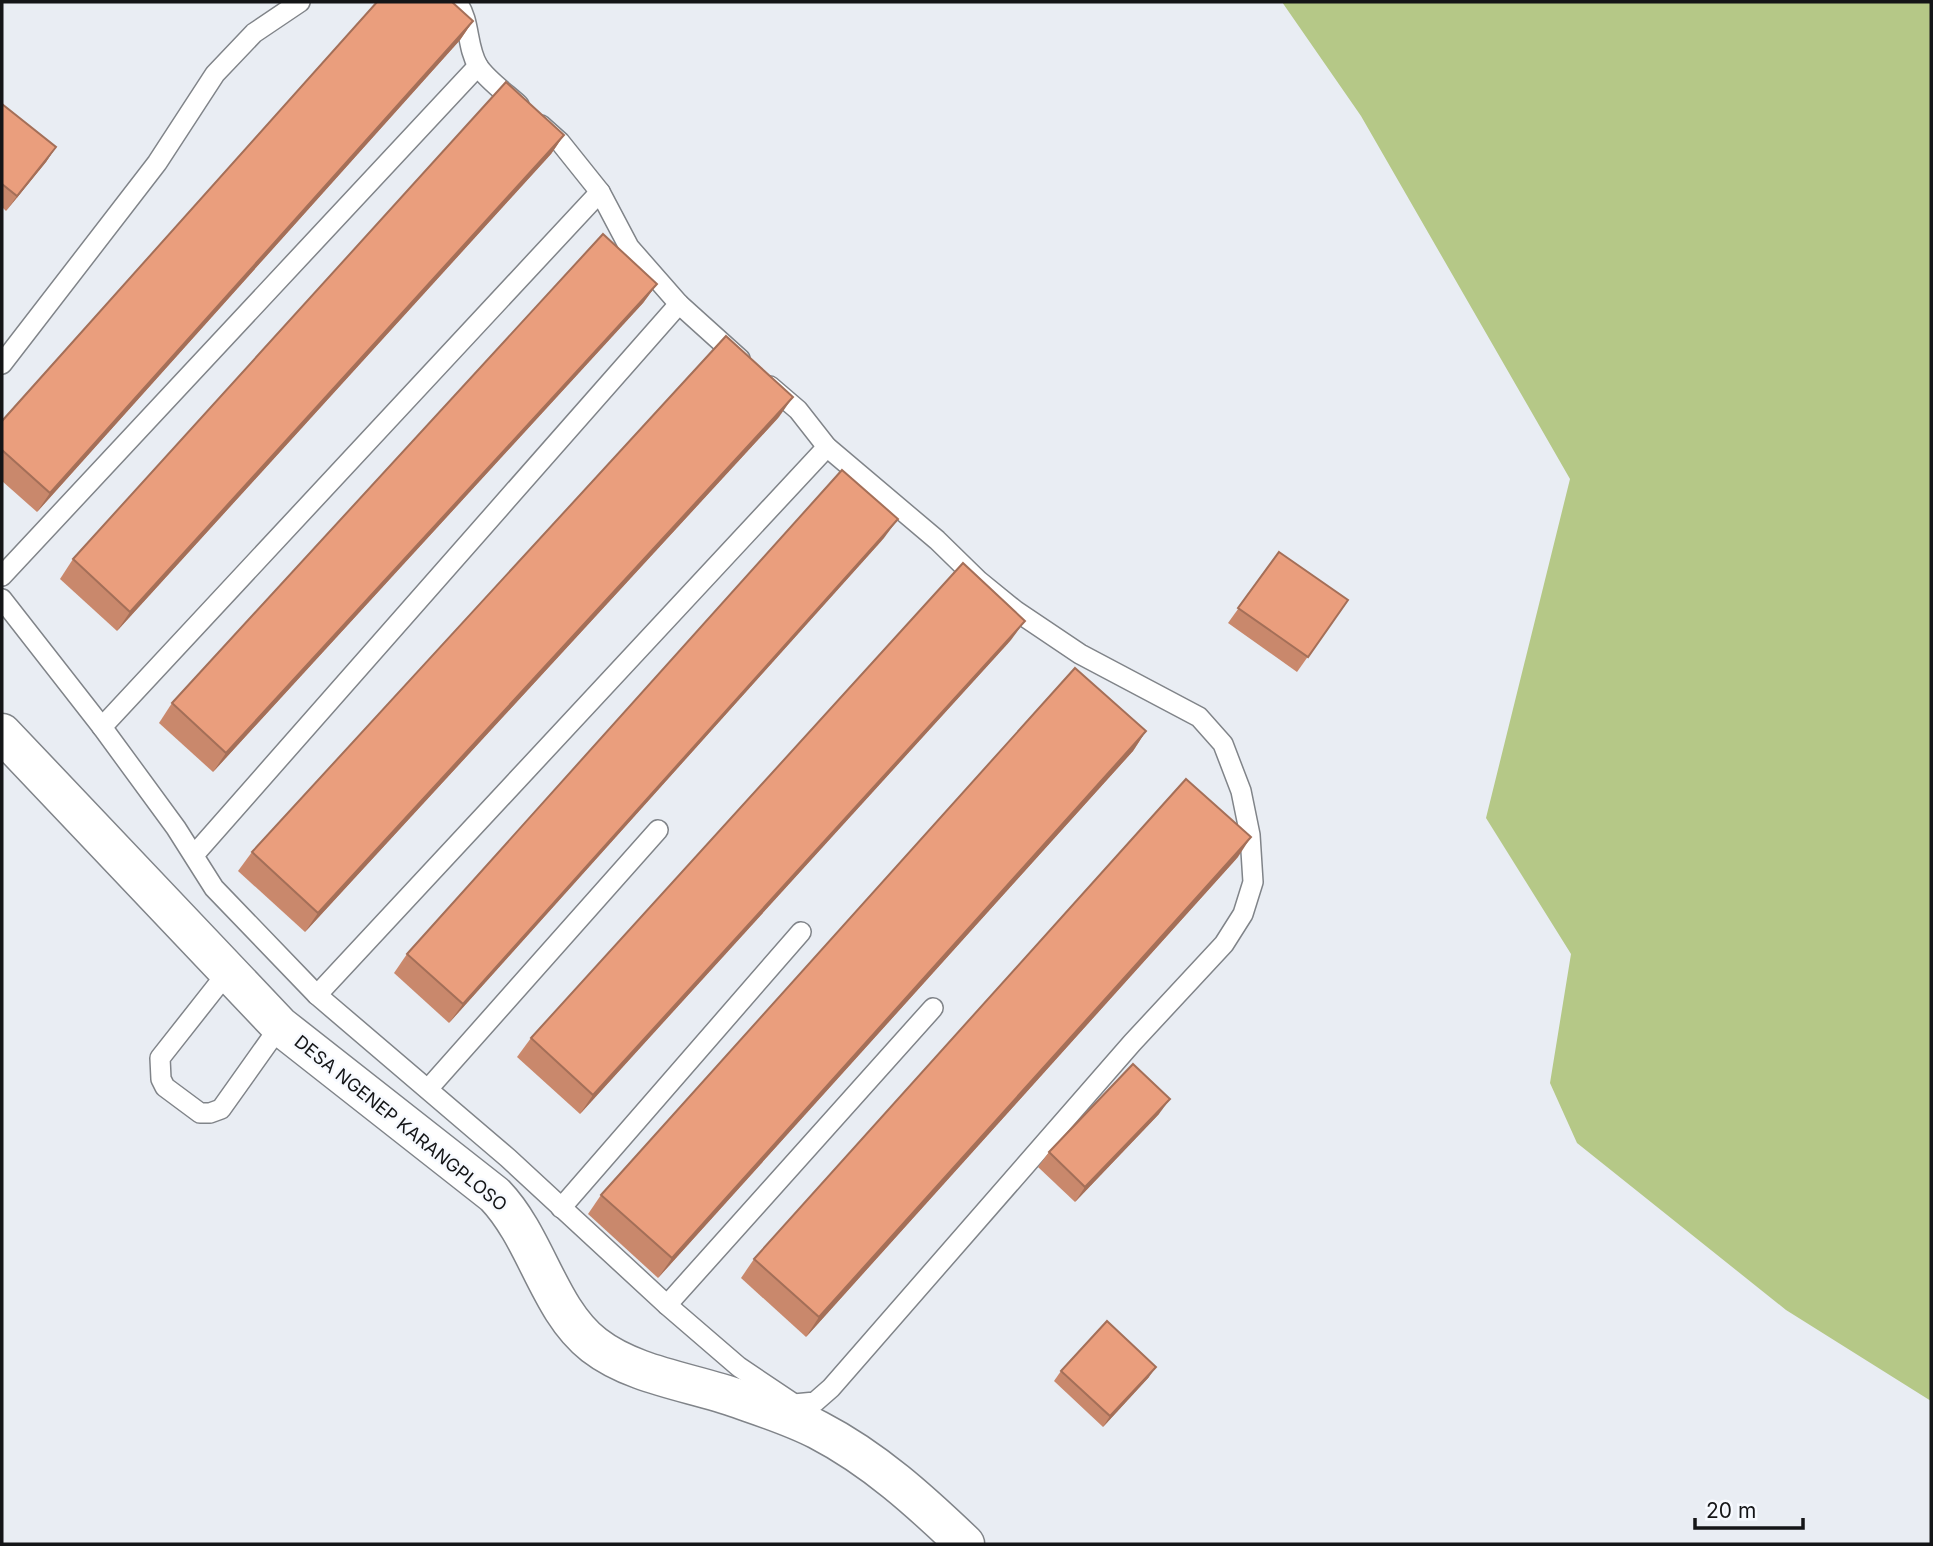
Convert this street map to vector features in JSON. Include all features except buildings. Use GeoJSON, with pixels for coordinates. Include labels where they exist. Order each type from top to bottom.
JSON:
{"type":"FeatureCollection","features":[{"type":"Feature","properties":{"kind":"street","name":"DESA NGENEP KARANGPLOSO"},"geometry":{"type":"LineString","coordinates":[[2,733],[280,1026],[495,1195],[511,1212],[554,1296],[576,1328],[594,1345],[622,1362],[726,1394],[818,1430],[918,1499],[965,1544]]}},
{"type":"Feature","properties":{"kind":"lane"},"geometry":{"type":"LineString","coordinates":[[2,364],[157,163],[215,74],[254,33],[300,2]]}},
{"type":"Feature","properties":{"kind":"lane"},"geometry":{"type":"LineString","coordinates":[[2,599],[102,727],[194,855],[214,888],[317,995],[508,1158],[667,1305],[739,1367],[793,1404],[816,1402],[831,1388],[1140,1034],[1224,944],[1243,914],[1253,882],[1250,835],[1241,791],[1223,744],[1199,717],[1080,654],[1016,611],[827,447],[798,410],[678,304],[629,247],[600,192],[560,142],[478,66],[467,21],[457,2]]}},
{"type":"Feature","properties":{"kind":"lane"},"geometry":{"type":"LineString","coordinates":[[2,576],[478,66]]}},
{"type":"Feature","properties":{"kind":"lane"},"geometry":{"type":"LineString","coordinates":[[102,727],[600,192]]}},
{"type":"Feature","properties":{"kind":"lane"},"geometry":{"type":"LineString","coordinates":[[194,855],[678,304]]}},
{"type":"Feature","properties":{"kind":"lane"},"geometry":{"type":"LineString","coordinates":[[317,995],[827,447]]}},
{"type":"Feature","properties":{"kind":"lane"},"geometry":{"type":"LineString","coordinates":[[428,1089],[658,830]]}},
{"type":"Feature","properties":{"kind":"lane"},"geometry":{"type":"LineString","coordinates":[[561,1208],[801,932]]}},
{"type":"Feature","properties":{"kind":"lane"},"geometry":{"type":"LineString","coordinates":[[227,973],[160,1058],[161,1079],[165,1087],[200,1113],[221,1109],[280,1026]]}},
{"type":"Feature","properties":{"kind":"lane"},"geometry":{"type":"LineString","coordinates":[[667,1305],[933,1008]]}},
{"type":"Feature","properties":{"kind":"green space"},"geometry":{"type":"Polygon","coordinates":[[[1282,2],[1931,2],[1931,1401],[1786,1310],[1577,1143],[1550,1083],[1571,954],[1486,818],[1570,479],[1361,116],[1282,2]]]}}]}
